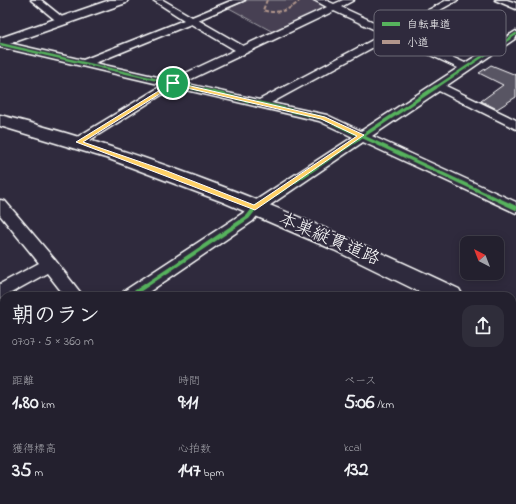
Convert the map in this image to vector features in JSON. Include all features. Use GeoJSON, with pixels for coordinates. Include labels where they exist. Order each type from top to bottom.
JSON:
{"type":"FeatureCollection","features":[{"type":"Feature","properties":{"kind":"main road","name":"本巣縦貫道路"},"geometry":{"type":"LineString","coordinates":[[0,120],[78,142],[165,172],[413,292]]}},
{"type":"Feature","properties":{"kind":"main road","name":"本巣縦貫道路"},"geometry":{"type":"LineString","coordinates":[[0,129],[106,163],[251,213],[374,259],[442,292]]}},
{"type":"Feature","properties":{"kind":"street"},"geometry":{"type":"LineString","coordinates":[[35,0],[62,21]]}},
{"type":"Feature","properties":{"kind":"street"},"geometry":{"type":"LineString","coordinates":[[0,44],[122,0]]}},
{"type":"Feature","properties":{"kind":"street"},"geometry":{"type":"LineString","coordinates":[[157,0],[242,50]]}},
{"type":"Feature","properties":{"kind":"street"},"geometry":{"type":"LineString","coordinates":[[85,63],[240,0]]}},
{"type":"Feature","properties":{"kind":"street"},"geometry":{"type":"LineString","coordinates":[[318,0],[374,26]]}},
{"type":"Feature","properties":{"kind":"street"},"geometry":{"type":"LineString","coordinates":[[78,142],[173,83],[350,0]]}},
{"type":"Feature","properties":{"kind":"street"},"geometry":{"type":"LineString","coordinates":[[436,10],[454,0]]}},
{"type":"Feature","properties":{"kind":"street"},"geometry":{"type":"LineString","coordinates":[[499,0],[516,6]]}},
{"type":"Feature","properties":{"kind":"street"},"geometry":{"type":"LineString","coordinates":[[506,41],[516,34]]}},
{"type":"Feature","properties":{"kind":"street"},"geometry":{"type":"LineString","coordinates":[[0,44],[323,118],[516,208]]}},
{"type":"Feature","properties":{"kind":"street"},"geometry":{"type":"LineString","coordinates":[[262,104],[374,44]]}},
{"type":"Feature","properties":{"kind":"street"},"geometry":{"type":"LineString","coordinates":[[440,56],[466,68]]}},
{"type":"Feature","properties":{"kind":"street"},"geometry":{"type":"LineString","coordinates":[[136,292],[361,135],[484,56]]}},
{"type":"Feature","properties":{"kind":"street"},"geometry":{"type":"LineString","coordinates":[[438,86],[516,125]]}},
{"type":"Feature","properties":{"kind":"street"},"geometry":{"type":"LineString","coordinates":[[0,205],[72,292]]}},
{"type":"Feature","properties":{"kind":"street"},"geometry":{"type":"LineString","coordinates":[[0,292],[50,264]]}},
{"type":"Feature","properties":{"kind":"shaded area"},"geometry":{"type":"Polygon","coordinates":[[[248,0],[312,0],[328,7],[273,32],[229,8],[248,0]]]}},
{"type":"Feature","properties":{"kind":"building"},"geometry":{"type":"Polygon","coordinates":[[[491,65],[516,75],[516,97],[497,109],[481,101],[503,85],[479,73],[491,65]]]}},
{"type":"Feature","properties":{"kind":"marked path"},"geometry":{"type":"LineString","coordinates":[[267,0],[263,10],[273,13],[296,5],[300,0]]}},
{"type":"Feature","properties":{"kind":"cycle path"},"geometry":{"type":"LineString","coordinates":[[506,41],[516,34]]}},
{"type":"Feature","properties":{"kind":"cycle path"},"geometry":{"type":"LineString","coordinates":[[0,44],[323,118],[516,208]]}},
{"type":"Feature","properties":{"kind":"cycle path"},"geometry":{"type":"LineString","coordinates":[[136,292],[248,217],[255,208],[483,56]]}},
{"type":"Feature","properties":{"kind":"route"},"geometry":{"type":"LineString","coordinates":[[173,83],[323,118],[361,135],[255,208],[165,172],[78,142],[173,83]]}}]}
